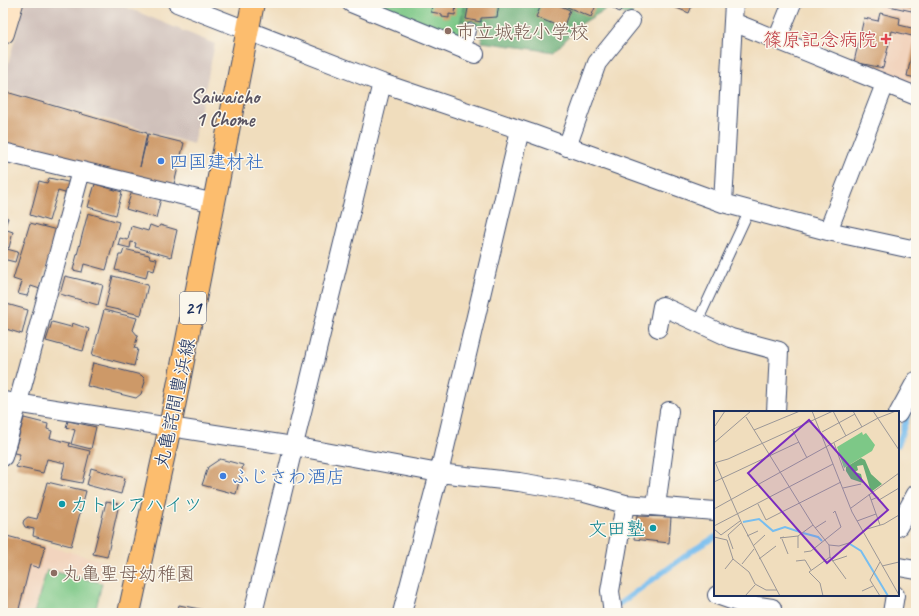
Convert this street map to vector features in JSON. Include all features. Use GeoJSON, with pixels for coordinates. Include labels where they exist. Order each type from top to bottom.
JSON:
{"type":"FeatureCollection","features":[{"type":"Feature","properties":{"kind":"main road","name":"丸亀詫間豊浜線"},"geometry":{"type":"LineString","coordinates":[[129,613],[170,427],[253,3]]}},
{"type":"Feature","properties":{"kind":"street"},"geometry":{"type":"LineString","coordinates":[[3,33],[12,3]]}},
{"type":"Feature","properties":{"kind":"street"},"geometry":{"type":"LineString","coordinates":[[177,3],[382,83],[520,130],[723,203],[828,231],[916,250]]}},
{"type":"Feature","properties":{"kind":"street"},"geometry":{"type":"LineString","coordinates":[[351,3],[470,53]]}},
{"type":"Feature","properties":{"kind":"street"},"geometry":{"type":"LineString","coordinates":[[723,203],[734,3]]}},
{"type":"Feature","properties":{"kind":"street"},"geometry":{"type":"LineString","coordinates":[[777,40],[792,3]]}},
{"type":"Feature","properties":{"kind":"street"},"geometry":{"type":"LineString","coordinates":[[567,147],[597,63],[631,21]]}},
{"type":"Feature","properties":{"kind":"street"},"geometry":{"type":"LineString","coordinates":[[733,22],[916,96]]}},
{"type":"Feature","properties":{"kind":"street"},"geometry":{"type":"LineString","coordinates":[[254,613],[293,446],[382,83]]}},
{"type":"Feature","properties":{"kind":"street"},"geometry":{"type":"LineString","coordinates":[[828,231],[885,84]]}},
{"type":"Feature","properties":{"kind":"street"},"geometry":{"type":"LineString","coordinates":[[402,613],[439,473],[520,130]]}},
{"type":"Feature","properties":{"kind":"street"},"geometry":{"type":"LineString","coordinates":[[3,152],[214,203]]}},
{"type":"Feature","properties":{"kind":"street"},"geometry":{"type":"LineString","coordinates":[[3,457],[11,402],[81,171]]}},
{"type":"Feature","properties":{"kind":"street"},"geometry":{"type":"LineString","coordinates":[[658,328],[662,306],[731,338],[779,351],[776,411]]}},
{"type":"Feature","properties":{"kind":"street"},"geometry":{"type":"LineString","coordinates":[[899,412],[916,381]]}},
{"type":"Feature","properties":{"kind":"street"},"geometry":{"type":"LineString","coordinates":[[11,402],[293,446],[439,473],[519,482],[563,489],[585,493],[625,504],[714,511]]}},
{"type":"Feature","properties":{"kind":"street"},"geometry":{"type":"LineString","coordinates":[[656,506],[669,412]]}},
{"type":"Feature","properties":{"kind":"street"},"geometry":{"type":"LineString","coordinates":[[899,525],[916,494]]}},
{"type":"Feature","properties":{"kind":"street"},"geometry":{"type":"LineString","coordinates":[[613,613],[611,595],[625,504]]}},
{"type":"Feature","properties":{"kind":"street"},"geometry":{"type":"LineString","coordinates":[[721,596],[740,603],[773,605]]}},
{"type":"Feature","properties":{"kind":"street"},"geometry":{"type":"LineString","coordinates":[[892,613],[895,596]]}},
{"type":"Feature","properties":{"kind":"lane"},"geometry":{"type":"LineString","coordinates":[[470,53],[472,28]]}},
{"type":"Feature","properties":{"kind":"lane"},"geometry":{"type":"LineString","coordinates":[[697,323],[749,211]]}},
{"type":"Feature","properties":{"kind":"shaded area"},"geometry":{"type":"Polygon","coordinates":[[[25,3],[116,3],[215,44],[193,144],[3,90],[3,82],[25,3]]]}},
{"type":"Feature","properties":{"kind":"shaded area","name":"篠原記念病院"},"geometry":{"type":"Polygon","coordinates":[[[879,3],[916,3],[916,88],[851,64],[864,12],[877,15],[879,3]]]}},
{"type":"Feature","properties":{"kind":"shaded area","name":"丸亀聖母幼稚園"},"geometry":{"type":"Polygon","coordinates":[[[3,534],[107,562],[95,613],[3,613],[3,534]]]}},
{"type":"Feature","properties":{"kind":"green space","name":"市立城乾小学校"},"geometry":{"type":"Polygon","coordinates":[[[371,3],[464,3],[458,40],[371,3]]]}},
{"type":"Feature","properties":{"kind":"green space"},"geometry":{"type":"Polygon","coordinates":[[[464,3],[632,3],[635,5],[631,16],[608,8],[581,24],[554,52],[482,42],[482,29],[461,21],[464,3]]]}},
{"type":"Feature","properties":{"kind":"green space"},"geometry":{"type":"Polygon","coordinates":[[[47,570],[102,583],[95,613],[34,613],[47,570]]]}},
{"type":"Feature","properties":{"kind":"building"},"geometry":{"type":"Polygon","coordinates":[[[432,3],[456,3],[455,15],[449,14],[449,18],[442,17],[442,14],[431,12],[432,3]]]}},
{"type":"Feature","properties":{"kind":"building"},"geometry":{"type":"Polygon","coordinates":[[[469,3],[499,3],[497,17],[481,18],[481,22],[466,19],[469,3]]]}},
{"type":"Feature","properties":{"kind":"building"},"geometry":{"type":"Polygon","coordinates":[[[542,3],[553,3],[570,10],[563,28],[536,17],[542,3]]]}},
{"type":"Feature","properties":{"kind":"building"},"geometry":{"type":"Polygon","coordinates":[[[558,3],[597,3],[591,17],[558,3]]]}},
{"type":"Feature","properties":{"kind":"building"},"geometry":{"type":"Polygon","coordinates":[[[618,3],[626,5],[619,12],[613,8],[618,3]]]}},
{"type":"Feature","properties":{"kind":"building"},"geometry":{"type":"Polygon","coordinates":[[[676,3],[693,3],[689,13],[674,7],[676,3]]]}},
{"type":"Feature","properties":{"kind":"building"},"geometry":{"type":"Polygon","coordinates":[[[890,3],[916,3],[916,12],[889,6],[890,3]]]}},
{"type":"Feature","properties":{"kind":"building"},"geometry":{"type":"Polygon","coordinates":[[[880,13],[900,18],[899,25],[916,29],[916,37],[892,31],[883,68],[854,62],[864,18],[878,21],[880,13]]]}},
{"type":"Feature","properties":{"kind":"building"},"geometry":{"type":"Polygon","coordinates":[[[916,39],[916,78],[907,76],[916,39]]]}},
{"type":"Feature","properties":{"kind":"building"},"geometry":{"type":"Polygon","coordinates":[[[3,91],[147,133],[140,167],[148,134],[184,143],[173,188],[3,146],[3,91]]]}},
{"type":"Feature","properties":{"kind":"building"},"geometry":{"type":"Polygon","coordinates":[[[49,178],[72,183],[68,194],[58,191],[49,221],[30,215],[39,181],[47,183],[49,178]]]}},
{"type":"Feature","properties":{"kind":"building"},"geometry":{"type":"Polygon","coordinates":[[[95,184],[122,192],[116,215],[88,207],[95,184]]]}},
{"type":"Feature","properties":{"kind":"building"},"geometry":{"type":"Polygon","coordinates":[[[3,190],[7,191],[3,203],[3,190]]]}},
{"type":"Feature","properties":{"kind":"building"},"geometry":{"type":"Polygon","coordinates":[[[132,191],[161,198],[156,218],[126,209],[132,191]]]}},
{"type":"Feature","properties":{"kind":"building"},"geometry":{"type":"Polygon","coordinates":[[[88,213],[119,222],[106,270],[84,264],[82,272],[73,270],[88,213]]]}},
{"type":"Feature","properties":{"kind":"building"},"geometry":{"type":"Polygon","coordinates":[[[3,216],[8,218],[4,229],[13,232],[9,248],[3,246],[3,216]]]}},
{"type":"Feature","properties":{"kind":"building"},"geometry":{"type":"Polygon","coordinates":[[[30,223],[57,230],[40,289],[31,286],[27,296],[18,294],[22,282],[13,279],[30,223]]]}},
{"type":"Feature","properties":{"kind":"building"},"geometry":{"type":"Polygon","coordinates":[[[150,225],[158,228],[160,225],[177,230],[171,257],[135,247],[136,243],[131,242],[130,248],[118,245],[120,238],[128,240],[131,226],[148,231],[150,225]]]}},
{"type":"Feature","properties":{"kind":"building"},"geometry":{"type":"Polygon","coordinates":[[[3,248],[18,252],[15,262],[3,259],[3,248]]]}},
{"type":"Feature","properties":{"kind":"building"},"geometry":{"type":"Polygon","coordinates":[[[124,249],[149,255],[150,258],[157,259],[154,271],[148,269],[146,278],[115,270],[119,255],[122,255],[124,249]]]}},
{"type":"Feature","properties":{"kind":"building"},"geometry":{"type":"Polygon","coordinates":[[[65,276],[103,285],[98,305],[60,294],[65,276]]]}},
{"type":"Feature","properties":{"kind":"building"},"geometry":{"type":"Polygon","coordinates":[[[113,276],[148,285],[141,315],[105,307],[113,276]]]}},
{"type":"Feature","properties":{"kind":"building"},"geometry":{"type":"Polygon","coordinates":[[[3,303],[28,310],[22,334],[3,328],[3,303]]]}},
{"type":"Feature","properties":{"kind":"building"},"geometry":{"type":"Polygon","coordinates":[[[104,310],[137,318],[133,330],[138,336],[134,348],[138,349],[134,366],[92,355],[104,310]]]}},
{"type":"Feature","properties":{"kind":"building"},"geometry":{"type":"Polygon","coordinates":[[[52,322],[71,327],[72,323],[89,329],[83,351],[46,341],[52,322]]]}},
{"type":"Feature","properties":{"kind":"building"},"geometry":{"type":"Polygon","coordinates":[[[93,363],[141,375],[145,382],[141,394],[136,398],[87,386],[93,363]]]}},
{"type":"Feature","properties":{"kind":"building"},"geometry":{"type":"Polygon","coordinates":[[[24,418],[48,424],[47,429],[52,431],[50,438],[70,443],[69,446],[90,451],[82,483],[61,479],[65,463],[47,459],[43,473],[16,467],[20,454],[14,453],[24,418]]]}},
{"type":"Feature","properties":{"kind":"building"},"geometry":{"type":"Polygon","coordinates":[[[68,421],[96,427],[91,449],[71,444],[75,430],[66,427],[68,421]]]}},
{"type":"Feature","properties":{"kind":"building","name":"ふじさわ酒店"},"geometry":{"type":"Polygon","coordinates":[[[220,459],[243,465],[236,494],[202,485],[208,467],[220,459]]]}},
{"type":"Feature","properties":{"kind":"building"},"geometry":{"type":"Polygon","coordinates":[[[91,468],[125,478],[121,494],[87,485],[91,468]]]}},
{"type":"Feature","properties":{"kind":"building","name":"カトレアハイツ"},"geometry":{"type":"Polygon","coordinates":[[[47,482],[86,491],[71,546],[33,536],[34,529],[25,527],[23,523],[28,517],[37,519],[47,482]]]}},
{"type":"Feature","properties":{"kind":"building"},"geometry":{"type":"Polygon","coordinates":[[[106,502],[119,504],[107,557],[93,554],[106,502]]]}},
{"type":"Feature","properties":{"kind":"building","name":"文田塾"},"geometry":{"type":"Polygon","coordinates":[[[637,516],[671,517],[669,543],[634,539],[637,516]]]}},
{"type":"Feature","properties":{"kind":"building"},"geometry":{"type":"Polygon","coordinates":[[[3,535],[45,546],[39,568],[30,565],[18,613],[3,613],[3,535]]]}},
{"type":"Feature","properties":{"kind":"building"},"geometry":{"type":"Polygon","coordinates":[[[179,605],[215,612],[215,613],[177,613],[179,605]]]}},
{"type":"Feature","properties":{"kind":"waterway"},"geometry":{"type":"LineString","coordinates":[[899,442],[911,406]]}},
{"type":"Feature","properties":{"kind":"waterway"},"geometry":{"type":"LineString","coordinates":[[615,607],[695,549],[714,538]]}},
{"type":"Feature","properties":{"kind":"place","name":"市立城乾小学校"},"geometry":{"type":"Point","coordinates":[448,31]}},
{"type":"Feature","properties":{"kind":"place","name":"篠原記念病院"},"geometry":{"type":"Point","coordinates":[886,39]}},
{"type":"Feature","properties":{"kind":"place","name":"四国建材社"},"geometry":{"type":"Point","coordinates":[161,161]}},
{"type":"Feature","properties":{"kind":"place","name":"ふじさわ酒店"},"geometry":{"type":"Point","coordinates":[223,476]}},
{"type":"Feature","properties":{"kind":"place","name":"カトレアハイツ"},"geometry":{"type":"Point","coordinates":[62,504]}},
{"type":"Feature","properties":{"kind":"place","name":"文田塾"},"geometry":{"type":"Point","coordinates":[653,528]}},
{"type":"Feature","properties":{"kind":"place","name":"丸亀聖母幼稚園"},"geometry":{"type":"Point","coordinates":[54,573]}},
{"type":"Feature","properties":{"kind":"district","name":"Saiwaicho 1 Chome"},"geometry":{"type":"Point","coordinates":[225,108]}}]}
